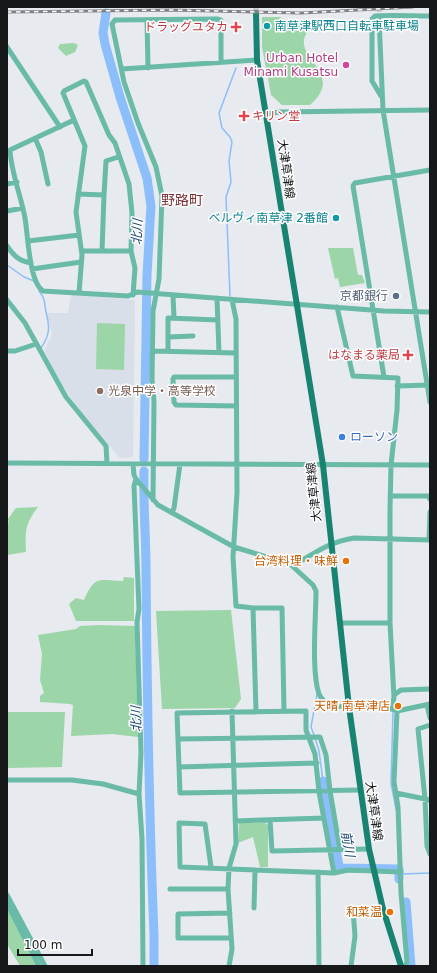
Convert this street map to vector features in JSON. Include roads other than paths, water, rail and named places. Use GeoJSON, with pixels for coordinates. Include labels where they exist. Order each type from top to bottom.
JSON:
{"type":"FeatureCollection","features":[{"type":"Feature","properties":{"kind":"main road","name":"大津草津線"},"geometry":{"type":"LineString","coordinates":[[256,13],[257,60],[279,204],[323,465],[330,543],[360,790],[374,872],[383,909],[401,966]]}},
{"type":"Feature","properties":{"kind":"street"},"geometry":{"type":"LineString","coordinates":[[381,96],[372,81],[372,19],[375,16],[399,14],[411,16],[430,16]]}},
{"type":"Feature","properties":{"kind":"street"},"geometry":{"type":"LineString","coordinates":[[379,18],[381,96],[429,385],[430,402]]}},
{"type":"Feature","properties":{"kind":"street"},"geometry":{"type":"LineString","coordinates":[[146,20],[148,68]]}},
{"type":"Feature","properties":{"kind":"street"},"geometry":{"type":"LineString","coordinates":[[151,499],[154,401],[152,380],[153,311],[159,278],[162,196],[156,167],[138,123],[124,82],[112,26],[113,21],[220,20],[221,62]]}},
{"type":"Feature","properties":{"kind":"street"},"geometry":{"type":"LineString","coordinates":[[8,48],[60,127]]}},
{"type":"Feature","properties":{"kind":"street"},"geometry":{"type":"LineString","coordinates":[[122,69],[257,60]]}},
{"type":"Feature","properties":{"kind":"street"},"geometry":{"type":"LineString","coordinates":[[80,293],[82,251],[76,212],[85,146],[63,93],[64,90],[84,81],[86,82],[109,134],[115,143],[118,157],[124,169],[131,197],[131,251],[135,268],[135,293]]}},
{"type":"Feature","properties":{"kind":"street"},"geometry":{"type":"LineString","coordinates":[[266,114],[280,112],[430,110]]}},
{"type":"Feature","properties":{"kind":"street"},"geometry":{"type":"LineString","coordinates":[[74,120],[35,138],[8,148],[9,157],[23,208],[31,266],[40,289],[43,291],[128,296],[135,293],[156,293],[297,305],[417,313],[430,312]]}},
{"type":"Feature","properties":{"kind":"street"},"geometry":{"type":"LineString","coordinates":[[35,138],[41,152],[48,184]]}},
{"type":"Feature","properties":{"kind":"street"},"geometry":{"type":"LineString","coordinates":[[102,251],[106,161],[118,157]]}},
{"type":"Feature","properties":{"kind":"street"},"geometry":{"type":"LineString","coordinates":[[384,377],[353,186],[355,183],[430,170]]}},
{"type":"Feature","properties":{"kind":"street"},"geometry":{"type":"LineString","coordinates":[[7,184],[17,182]]}},
{"type":"Feature","properties":{"kind":"street"},"geometry":{"type":"LineString","coordinates":[[78,194],[104,195]]}},
{"type":"Feature","properties":{"kind":"street"},"geometry":{"type":"LineString","coordinates":[[7,211],[23,208]]}},
{"type":"Feature","properties":{"kind":"street"},"geometry":{"type":"LineString","coordinates":[[28,241],[79,235]]}},
{"type":"Feature","properties":{"kind":"street"},"geometry":{"type":"LineString","coordinates":[[7,246],[16,258],[31,266],[81,262]]}},
{"type":"Feature","properties":{"kind":"street"},"geometry":{"type":"LineString","coordinates":[[82,251],[131,251]]}},
{"type":"Feature","properties":{"kind":"street"},"geometry":{"type":"LineString","coordinates":[[173,295],[174,318]]}},
{"type":"Feature","properties":{"kind":"street"},"geometry":{"type":"LineString","coordinates":[[217,298],[218,353]]}},
{"type":"Feature","properties":{"kind":"street"},"geometry":{"type":"LineString","coordinates":[[7,300],[25,323],[66,397],[106,446],[108,463]]}},
{"type":"Feature","properties":{"kind":"street"},"geometry":{"type":"LineString","coordinates":[[232,300],[236,319],[237,493],[234,547],[236,606],[253,608],[282,608],[284,710]]}},
{"type":"Feature","properties":{"kind":"street"},"geometry":{"type":"LineString","coordinates":[[337,307],[353,376],[397,377],[397,410],[391,465],[390,496],[390,622],[394,695],[391,709]]}},
{"type":"Feature","properties":{"kind":"street"},"geometry":{"type":"LineString","coordinates":[[168,351],[168,318],[218,320]]}},
{"type":"Feature","properties":{"kind":"street"},"geometry":{"type":"LineString","coordinates":[[169,337],[193,336]]}},
{"type":"Feature","properties":{"kind":"street"},"geometry":{"type":"LineString","coordinates":[[7,351],[15,351],[36,344]]}},
{"type":"Feature","properties":{"kind":"street"},"geometry":{"type":"LineString","coordinates":[[152,351],[236,353]]}},
{"type":"Feature","properties":{"kind":"street"},"geometry":{"type":"LineString","coordinates":[[236,377],[174,377],[173,379],[174,402],[176,405],[236,406]]}},
{"type":"Feature","properties":{"kind":"street"},"geometry":{"type":"LineString","coordinates":[[398,386],[429,385]]}},
{"type":"Feature","properties":{"kind":"street"},"geometry":{"type":"LineString","coordinates":[[7,463],[430,465]]}},
{"type":"Feature","properties":{"kind":"street"},"geometry":{"type":"LineString","coordinates":[[136,464],[134,475],[136,480],[151,499],[172,513],[234,547],[256,555],[284,561],[293,566],[313,585],[316,591],[316,664],[319,694],[329,706],[391,709],[397,711],[428,704],[430,718]]}},
{"type":"Feature","properties":{"kind":"street"},"geometry":{"type":"LineString","coordinates":[[172,513],[180,464]]}},
{"type":"Feature","properties":{"kind":"street"},"geometry":{"type":"LineString","coordinates":[[136,480],[134,486],[139,609],[137,622],[141,753],[139,794],[142,838],[143,966]]}},
{"type":"Feature","properties":{"kind":"street"},"geometry":{"type":"LineString","coordinates":[[390,496],[428,496],[430,499]]}},
{"type":"Feature","properties":{"kind":"street"},"geometry":{"type":"LineString","coordinates":[[293,566],[330,543],[354,538],[429,540],[430,512]]}},
{"type":"Feature","properties":{"kind":"street"},"geometry":{"type":"LineString","coordinates":[[253,608],[256,712]]}},
{"type":"Feature","properties":{"kind":"street"},"geometry":{"type":"LineString","coordinates":[[340,623],[390,622]]}},
{"type":"Feature","properties":{"kind":"street"},"geometry":{"type":"LineString","coordinates":[[394,695],[401,690],[430,688]]}},
{"type":"Feature","properties":{"kind":"street"},"geometry":{"type":"LineString","coordinates":[[335,850],[324,818],[319,792],[317,764],[306,730],[306,711],[284,710],[256,712],[232,711],[177,713],[180,793],[319,792],[360,790]]}},
{"type":"Feature","properties":{"kind":"street"},"geometry":{"type":"LineString","coordinates":[[229,966],[232,949],[228,890],[229,868],[236,844],[232,711]]}},
{"type":"Feature","properties":{"kind":"street"},"geometry":{"type":"LineString","coordinates":[[397,711],[394,776],[402,872],[407,962],[405,966]]}},
{"type":"Feature","properties":{"kind":"street"},"geometry":{"type":"LineString","coordinates":[[430,725],[418,729],[427,800],[427,846],[430,854]]}},
{"type":"Feature","properties":{"kind":"street"},"geometry":{"type":"LineString","coordinates":[[178,740],[234,738],[320,738],[324,746],[330,791],[335,850],[334,873]]}},
{"type":"Feature","properties":{"kind":"street"},"geometry":{"type":"LineString","coordinates":[[179,767],[317,764]]}},
{"type":"Feature","properties":{"kind":"street"},"geometry":{"type":"LineString","coordinates":[[7,780],[72,780],[103,784],[139,794]]}},
{"type":"Feature","properties":{"kind":"street"},"geometry":{"type":"LineString","coordinates":[[396,793],[427,800]]}},
{"type":"Feature","properties":{"kind":"street"},"geometry":{"type":"LineString","coordinates":[[235,821],[324,818]]}},
{"type":"Feature","properties":{"kind":"street"},"geometry":{"type":"LineString","coordinates":[[270,820],[272,851],[369,849]]}},
{"type":"Feature","properties":{"kind":"street"},"geometry":{"type":"LineString","coordinates":[[211,867],[205,824],[179,823],[180,867],[211,867],[334,873],[348,870],[402,872]]}},
{"type":"Feature","properties":{"kind":"street"},"geometry":{"type":"LineString","coordinates":[[254,908],[255,870]]}},
{"type":"Feature","properties":{"kind":"street"},"geometry":{"type":"LineString","coordinates":[[318,872],[319,966]]}},
{"type":"Feature","properties":{"kind":"street"},"geometry":{"type":"LineString","coordinates":[[170,889],[228,890]]}},
{"type":"Feature","properties":{"kind":"street"},"geometry":{"type":"LineString","coordinates":[[7,895],[45,966]]}},
{"type":"Feature","properties":{"kind":"street"},"geometry":{"type":"LineString","coordinates":[[7,904],[40,966]]}},
{"type":"Feature","properties":{"kind":"street"},"geometry":{"type":"LineString","coordinates":[[351,966],[355,936],[353,909]]}},
{"type":"Feature","properties":{"kind":"street"},"geometry":{"type":"LineString","coordinates":[[230,913],[178,914],[178,938],[231,938]]}},
{"type":"Feature","properties":{"kind":"waterway","name":"北川"},"geometry":{"type":"LineString","coordinates":[[106,13],[103,33],[105,44],[120,97],[147,178],[151,206],[147,275],[144,459]]}},
{"type":"Feature","properties":{"kind":"waterway"},"geometry":{"type":"LineString","coordinates":[[230,296],[226,197],[231,182],[229,161],[232,142],[230,137],[222,128],[219,113],[236,68]]}},
{"type":"Feature","properties":{"kind":"waterway"},"geometry":{"type":"LineString","coordinates":[[7,265],[24,277],[34,281]]}},
{"type":"Feature","properties":{"kind":"waterway"},"geometry":{"type":"LineString","coordinates":[[39,291],[43,297],[49,327],[48,335],[41,348]]}},
{"type":"Feature","properties":{"kind":"waterway","name":"北川"},"geometry":{"type":"LineString","coordinates":[[144,471],[148,751],[154,966]]}},
{"type":"Feature","properties":{"kind":"waterway"},"geometry":{"type":"LineString","coordinates":[[314,735],[311,727],[317,694]]}},
{"type":"Feature","properties":{"kind":"waterway"},"geometry":{"type":"LineString","coordinates":[[393,712],[391,783],[396,809]]}},
{"type":"Feature","properties":{"kind":"waterway"},"geometry":{"type":"LineString","coordinates":[[315,738],[319,751],[323,781]]}},
{"type":"Feature","properties":{"kind":"waterway","name":"前川"},"geometry":{"type":"LineString","coordinates":[[323,781],[339,866],[342,868],[399,869],[399,879]]}},
{"type":"Feature","properties":{"kind":"waterway"},"geometry":{"type":"LineString","coordinates":[[403,874],[430,873]]}},
{"type":"Feature","properties":{"kind":"waterway","name":"前川"},"geometry":{"type":"LineString","coordinates":[[406,902],[411,966]]}},
{"type":"Feature","properties":{"kind":"tunnel"},"geometry":{"type":"LineString","coordinates":[[256,7],[256,13]]}},
{"type":"Feature","properties":{"kind":"tunnel"},"geometry":{"type":"LineString","coordinates":[[379,7],[379,18]]}},
{"type":"Feature","properties":{"kind":"railway"},"geometry":{"type":"LineString","coordinates":[[7,12],[171,10],[301,13],[413,7]]}},
{"type":"Feature","properties":{"kind":"place","name":"南草津駅西口自転車駐車場"},"geometry":{"type":"Point","coordinates":[267,26]}},
{"type":"Feature","properties":{"kind":"place","name":"ドラッグユタカ"},"geometry":{"type":"Point","coordinates":[236,27]}},
{"type":"Feature","properties":{"kind":"place","name":"Urban Hotel Minami Kusatsu"},"geometry":{"type":"Point","coordinates":[346,65]}},
{"type":"Feature","properties":{"kind":"place","name":"キリン堂"},"geometry":{"type":"Point","coordinates":[244,116]}},
{"type":"Feature","properties":{"kind":"place","name":"ベルヴィ南草津 2番館"},"geometry":{"type":"Point","coordinates":[336,218]}},
{"type":"Feature","properties":{"kind":"place","name":"京都銀行"},"geometry":{"type":"Point","coordinates":[396,296]}},
{"type":"Feature","properties":{"kind":"place","name":"はなまる薬局"},"geometry":{"type":"Point","coordinates":[408,355]}},
{"type":"Feature","properties":{"kind":"place","name":"光泉中学・高等学校"},"geometry":{"type":"Point","coordinates":[100,391]}},
{"type":"Feature","properties":{"kind":"place","name":"ローソン"},"geometry":{"type":"Point","coordinates":[342,437]}},
{"type":"Feature","properties":{"kind":"place","name":"台湾料理・味鮮"},"geometry":{"type":"Point","coordinates":[346,561]}},
{"type":"Feature","properties":{"kind":"place","name":"天晴 南草津店"},"geometry":{"type":"Point","coordinates":[398,706]}},
{"type":"Feature","properties":{"kind":"place","name":"和菜温"},"geometry":{"type":"Point","coordinates":[390,912]}},
{"type":"Feature","properties":{"kind":"district","name":"野路町"},"geometry":{"type":"Point","coordinates":[182,200]}}]}
